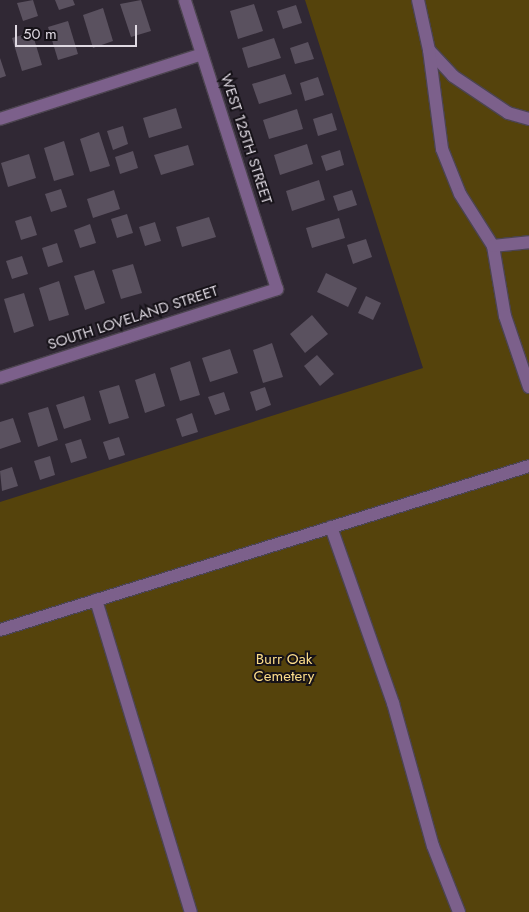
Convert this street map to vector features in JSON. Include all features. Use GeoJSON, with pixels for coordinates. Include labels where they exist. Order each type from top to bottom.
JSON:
{"type":"FeatureCollection","features":[{"type":"Feature","properties":{"kind":"street","name":"WEST 125TH STREET"},"geometry":{"type":"LineString","coordinates":[[185,0],[277,288]]}},
{"type":"Feature","properties":{"kind":"street"},"geometry":{"type":"LineString","coordinates":[[418,0],[429,50],[442,149],[460,194],[493,246],[506,316],[529,387]]}},
{"type":"Feature","properties":{"kind":"street"},"geometry":{"type":"LineString","coordinates":[[429,50],[475,93],[529,120]]}},
{"type":"Feature","properties":{"kind":"street"},"geometry":{"type":"LineString","coordinates":[[0,119],[202,54]]}},
{"type":"Feature","properties":{"kind":"street"},"geometry":{"type":"LineString","coordinates":[[493,246],[529,242]]}},
{"type":"Feature","properties":{"kind":"street","name":"SOUTH LOVELAND STREET"},"geometry":{"type":"LineString","coordinates":[[0,378],[277,288]]}},
{"type":"Feature","properties":{"kind":"street"},"geometry":{"type":"LineString","coordinates":[[0,630],[529,466]]}},
{"type":"Feature","properties":{"kind":"street"},"geometry":{"type":"LineString","coordinates":[[331,527],[393,703],[433,846],[459,912]]}},
{"type":"Feature","properties":{"kind":"street"},"geometry":{"type":"LineString","coordinates":[[96,600],[192,912]]}},
{"type":"Feature","properties":{"kind":"green space","name":"Burr Oak Cemetery"},"geometry":{"type":"Polygon","coordinates":[[[305,0],[529,0],[529,912],[0,912],[0,502],[423,368],[305,0]]]}},
{"type":"Feature","properties":{"kind":"building"},"geometry":{"type":"Polygon","coordinates":[[[33,0],[38,16],[23,21],[17,3],[33,0]]]}},
{"type":"Feature","properties":{"kind":"building"},"geometry":{"type":"Polygon","coordinates":[[[55,0],[73,0],[75,5],[59,10],[55,0]]]}},
{"type":"Feature","properties":{"kind":"building"},"geometry":{"type":"Polygon","coordinates":[[[141,0],[151,31],[131,37],[120,4],[141,0]]]}},
{"type":"Feature","properties":{"kind":"building"},"geometry":{"type":"Polygon","coordinates":[[[254,4],[263,31],[238,39],[230,11],[254,4]]]}},
{"type":"Feature","properties":{"kind":"building"},"geometry":{"type":"Polygon","coordinates":[[[296,5],[302,23],[283,29],[277,11],[296,5]]]}},
{"type":"Feature","properties":{"kind":"building"},"geometry":{"type":"Polygon","coordinates":[[[103,8],[113,41],[93,48],[83,15],[103,8]]]}},
{"type":"Feature","properties":{"kind":"building"},"geometry":{"type":"Polygon","coordinates":[[[68,21],[78,54],[58,60],[48,27],[68,21]]]}},
{"type":"Feature","properties":{"kind":"building"},"geometry":{"type":"Polygon","coordinates":[[[32,32],[42,65],[22,71],[12,38],[32,32]]]}},
{"type":"Feature","properties":{"kind":"building"},"geometry":{"type":"Polygon","coordinates":[[[274,38],[281,58],[248,68],[242,48],[274,38]]]}},
{"type":"Feature","properties":{"kind":"building"},"geometry":{"type":"Polygon","coordinates":[[[308,42],[314,59],[295,64],[290,48],[308,42]]]}},
{"type":"Feature","properties":{"kind":"building"},"geometry":{"type":"Polygon","coordinates":[[[0,58],[6,76],[0,78],[0,58]]]}},
{"type":"Feature","properties":{"kind":"building"},"geometry":{"type":"Polygon","coordinates":[[[285,74],[292,94],[259,104],[252,84],[285,74]]]}},
{"type":"Feature","properties":{"kind":"building"},"geometry":{"type":"Polygon","coordinates":[[[318,77],[324,95],[305,101],[300,83],[318,77]]]}},
{"type":"Feature","properties":{"kind":"building"},"geometry":{"type":"Polygon","coordinates":[[[176,108],[182,128],[149,138],[143,118],[176,108]]]}},
{"type":"Feature","properties":{"kind":"building"},"geometry":{"type":"Polygon","coordinates":[[[297,109],[303,129],[269,139],[263,120],[297,109]]]}},
{"type":"Feature","properties":{"kind":"building"},"geometry":{"type":"Polygon","coordinates":[[[332,113],[337,130],[318,136],[313,119],[332,113]]]}},
{"type":"Feature","properties":{"kind":"building"},"geometry":{"type":"Polygon","coordinates":[[[123,126],[128,144],[113,150],[107,131],[123,126]]]}},
{"type":"Feature","properties":{"kind":"building"},"geometry":{"type":"Polygon","coordinates":[[[99,132],[110,166],[90,172],[80,139],[99,132]]]}},
{"type":"Feature","properties":{"kind":"building"},"geometry":{"type":"Polygon","coordinates":[[[64,141],[74,175],[54,181],[44,148],[64,141]]]}},
{"type":"Feature","properties":{"kind":"building"},"geometry":{"type":"Polygon","coordinates":[[[307,144],[313,164],[280,175],[274,155],[307,144]]]}},
{"type":"Feature","properties":{"kind":"building"},"geometry":{"type":"Polygon","coordinates":[[[188,145],[194,165],[161,175],[154,155],[188,145]]]}},
{"type":"Feature","properties":{"kind":"building"},"geometry":{"type":"Polygon","coordinates":[[[340,150],[344,165],[326,171],[321,156],[340,150]]]}},
{"type":"Feature","properties":{"kind":"building"},"geometry":{"type":"Polygon","coordinates":[[[133,151],[138,168],[120,174],[115,157],[133,151]]]}},
{"type":"Feature","properties":{"kind":"building"},"geometry":{"type":"Polygon","coordinates":[[[29,154],[36,178],[8,187],[1,163],[29,154]]]}},
{"type":"Feature","properties":{"kind":"building"},"geometry":{"type":"Polygon","coordinates":[[[319,180],[325,200],[292,211],[286,191],[319,180]]]}},
{"type":"Feature","properties":{"kind":"building"},"geometry":{"type":"Polygon","coordinates":[[[61,189],[67,207],[51,212],[45,194],[61,189]]]}},
{"type":"Feature","properties":{"kind":"building"},"geometry":{"type":"Polygon","coordinates":[[[114,190],[120,209],[93,218],[87,199],[114,190]]]}},
{"type":"Feature","properties":{"kind":"building"},"geometry":{"type":"Polygon","coordinates":[[[352,190],[357,205],[338,211],[333,196],[352,190]]]}},
{"type":"Feature","properties":{"kind":"building"},"geometry":{"type":"Polygon","coordinates":[[[127,214],[133,233],[117,238],[111,219],[127,214]]]}},
{"type":"Feature","properties":{"kind":"building"},"geometry":{"type":"Polygon","coordinates":[[[31,216],[37,235],[21,240],[15,221],[31,216]]]}},
{"type":"Feature","properties":{"kind":"building"},"geometry":{"type":"Polygon","coordinates":[[[209,217],[216,237],[182,247],[176,227],[209,217]]]}},
{"type":"Feature","properties":{"kind":"building"},"geometry":{"type":"Polygon","coordinates":[[[339,218],[345,238],[312,248],[306,228],[339,218]]]}},
{"type":"Feature","properties":{"kind":"building"},"geometry":{"type":"Polygon","coordinates":[[[155,222],[161,241],[145,246],[139,227],[155,222]]]}},
{"type":"Feature","properties":{"kind":"building"},"geometry":{"type":"Polygon","coordinates":[[[90,224],[96,243],[80,248],[74,230],[90,224]]]}},
{"type":"Feature","properties":{"kind":"building"},"geometry":{"type":"Polygon","coordinates":[[[366,239],[372,257],[353,264],[347,245],[366,239]]]}},
{"type":"Feature","properties":{"kind":"building"},"geometry":{"type":"Polygon","coordinates":[[[57,243],[63,262],[48,267],[42,248],[57,243]]]}},
{"type":"Feature","properties":{"kind":"building"},"geometry":{"type":"Polygon","coordinates":[[[22,256],[28,274],[12,279],[6,261],[22,256]]]}},
{"type":"Feature","properties":{"kind":"building"},"geometry":{"type":"Polygon","coordinates":[[[133,264],[142,293],[121,299],[112,270],[133,264]]]}},
{"type":"Feature","properties":{"kind":"building"},"geometry":{"type":"Polygon","coordinates":[[[94,270],[105,303],[85,310],[74,276],[94,270]]]}},
{"type":"Feature","properties":{"kind":"building"},"geometry":{"type":"Polygon","coordinates":[[[326,273],[357,288],[348,307],[317,292],[326,273]]]}},
{"type":"Feature","properties":{"kind":"building"},"geometry":{"type":"Polygon","coordinates":[[[59,281],[69,315],[49,321],[39,288],[59,281]]]}},
{"type":"Feature","properties":{"kind":"building"},"geometry":{"type":"Polygon","coordinates":[[[24,293],[34,326],[14,333],[4,299],[24,293]]]}},
{"type":"Feature","properties":{"kind":"building"},"geometry":{"type":"Polygon","coordinates":[[[366,296],[381,303],[373,320],[358,313],[366,296]]]}},
{"type":"Feature","properties":{"kind":"building"},"geometry":{"type":"Polygon","coordinates":[[[312,315],[328,334],[305,353],[290,334],[312,315]]]}},
{"type":"Feature","properties":{"kind":"building"},"geometry":{"type":"Polygon","coordinates":[[[272,343],[283,377],[263,383],[253,350],[272,343]]]}},
{"type":"Feature","properties":{"kind":"building"},"geometry":{"type":"Polygon","coordinates":[[[230,349],[238,373],[210,382],[202,358],[230,349]]]}},
{"type":"Feature","properties":{"kind":"building"},"geometry":{"type":"Polygon","coordinates":[[[317,355],[334,374],[320,386],[304,366],[317,355]]]}},
{"type":"Feature","properties":{"kind":"building"},"geometry":{"type":"Polygon","coordinates":[[[190,361],[200,395],[180,401],[170,368],[190,361]]]}},
{"type":"Feature","properties":{"kind":"building"},"geometry":{"type":"Polygon","coordinates":[[[155,373],[165,406],[145,413],[135,380],[155,373]]]}},
{"type":"Feature","properties":{"kind":"building"},"geometry":{"type":"Polygon","coordinates":[[[119,385],[129,418],[109,424],[99,391],[119,385]]]}},
{"type":"Feature","properties":{"kind":"building"},"geometry":{"type":"Polygon","coordinates":[[[265,387],[271,405],[256,411],[250,392],[265,387]]]}},
{"type":"Feature","properties":{"kind":"building"},"geometry":{"type":"Polygon","coordinates":[[[224,392],[230,410],[215,415],[208,397],[224,392]]]}},
{"type":"Feature","properties":{"kind":"building"},"geometry":{"type":"Polygon","coordinates":[[[84,396],[91,420],[64,429],[56,405],[84,396]]]}},
{"type":"Feature","properties":{"kind":"building"},"geometry":{"type":"Polygon","coordinates":[[[48,407],[58,440],[38,447],[28,413],[48,407]]]}},
{"type":"Feature","properties":{"kind":"building"},"geometry":{"type":"Polygon","coordinates":[[[192,413],[198,432],[182,437],[176,419],[192,413]]]}},
{"type":"Feature","properties":{"kind":"building"},"geometry":{"type":"Polygon","coordinates":[[[13,418],[21,442],[0,449],[0,422],[13,418]]]}},
{"type":"Feature","properties":{"kind":"building"},"geometry":{"type":"Polygon","coordinates":[[[119,437],[125,455],[109,460],[103,442],[119,437]]]}},
{"type":"Feature","properties":{"kind":"building"},"geometry":{"type":"Polygon","coordinates":[[[81,439],[87,458],[71,463],[65,444],[81,439]]]}},
{"type":"Feature","properties":{"kind":"building"},"geometry":{"type":"Polygon","coordinates":[[[50,456],[55,475],[40,480],[34,461],[50,456]]]}},
{"type":"Feature","properties":{"kind":"building"},"geometry":{"type":"Polygon","coordinates":[[[12,467],[18,486],[2,491],[0,471],[12,467]]]}}]}
